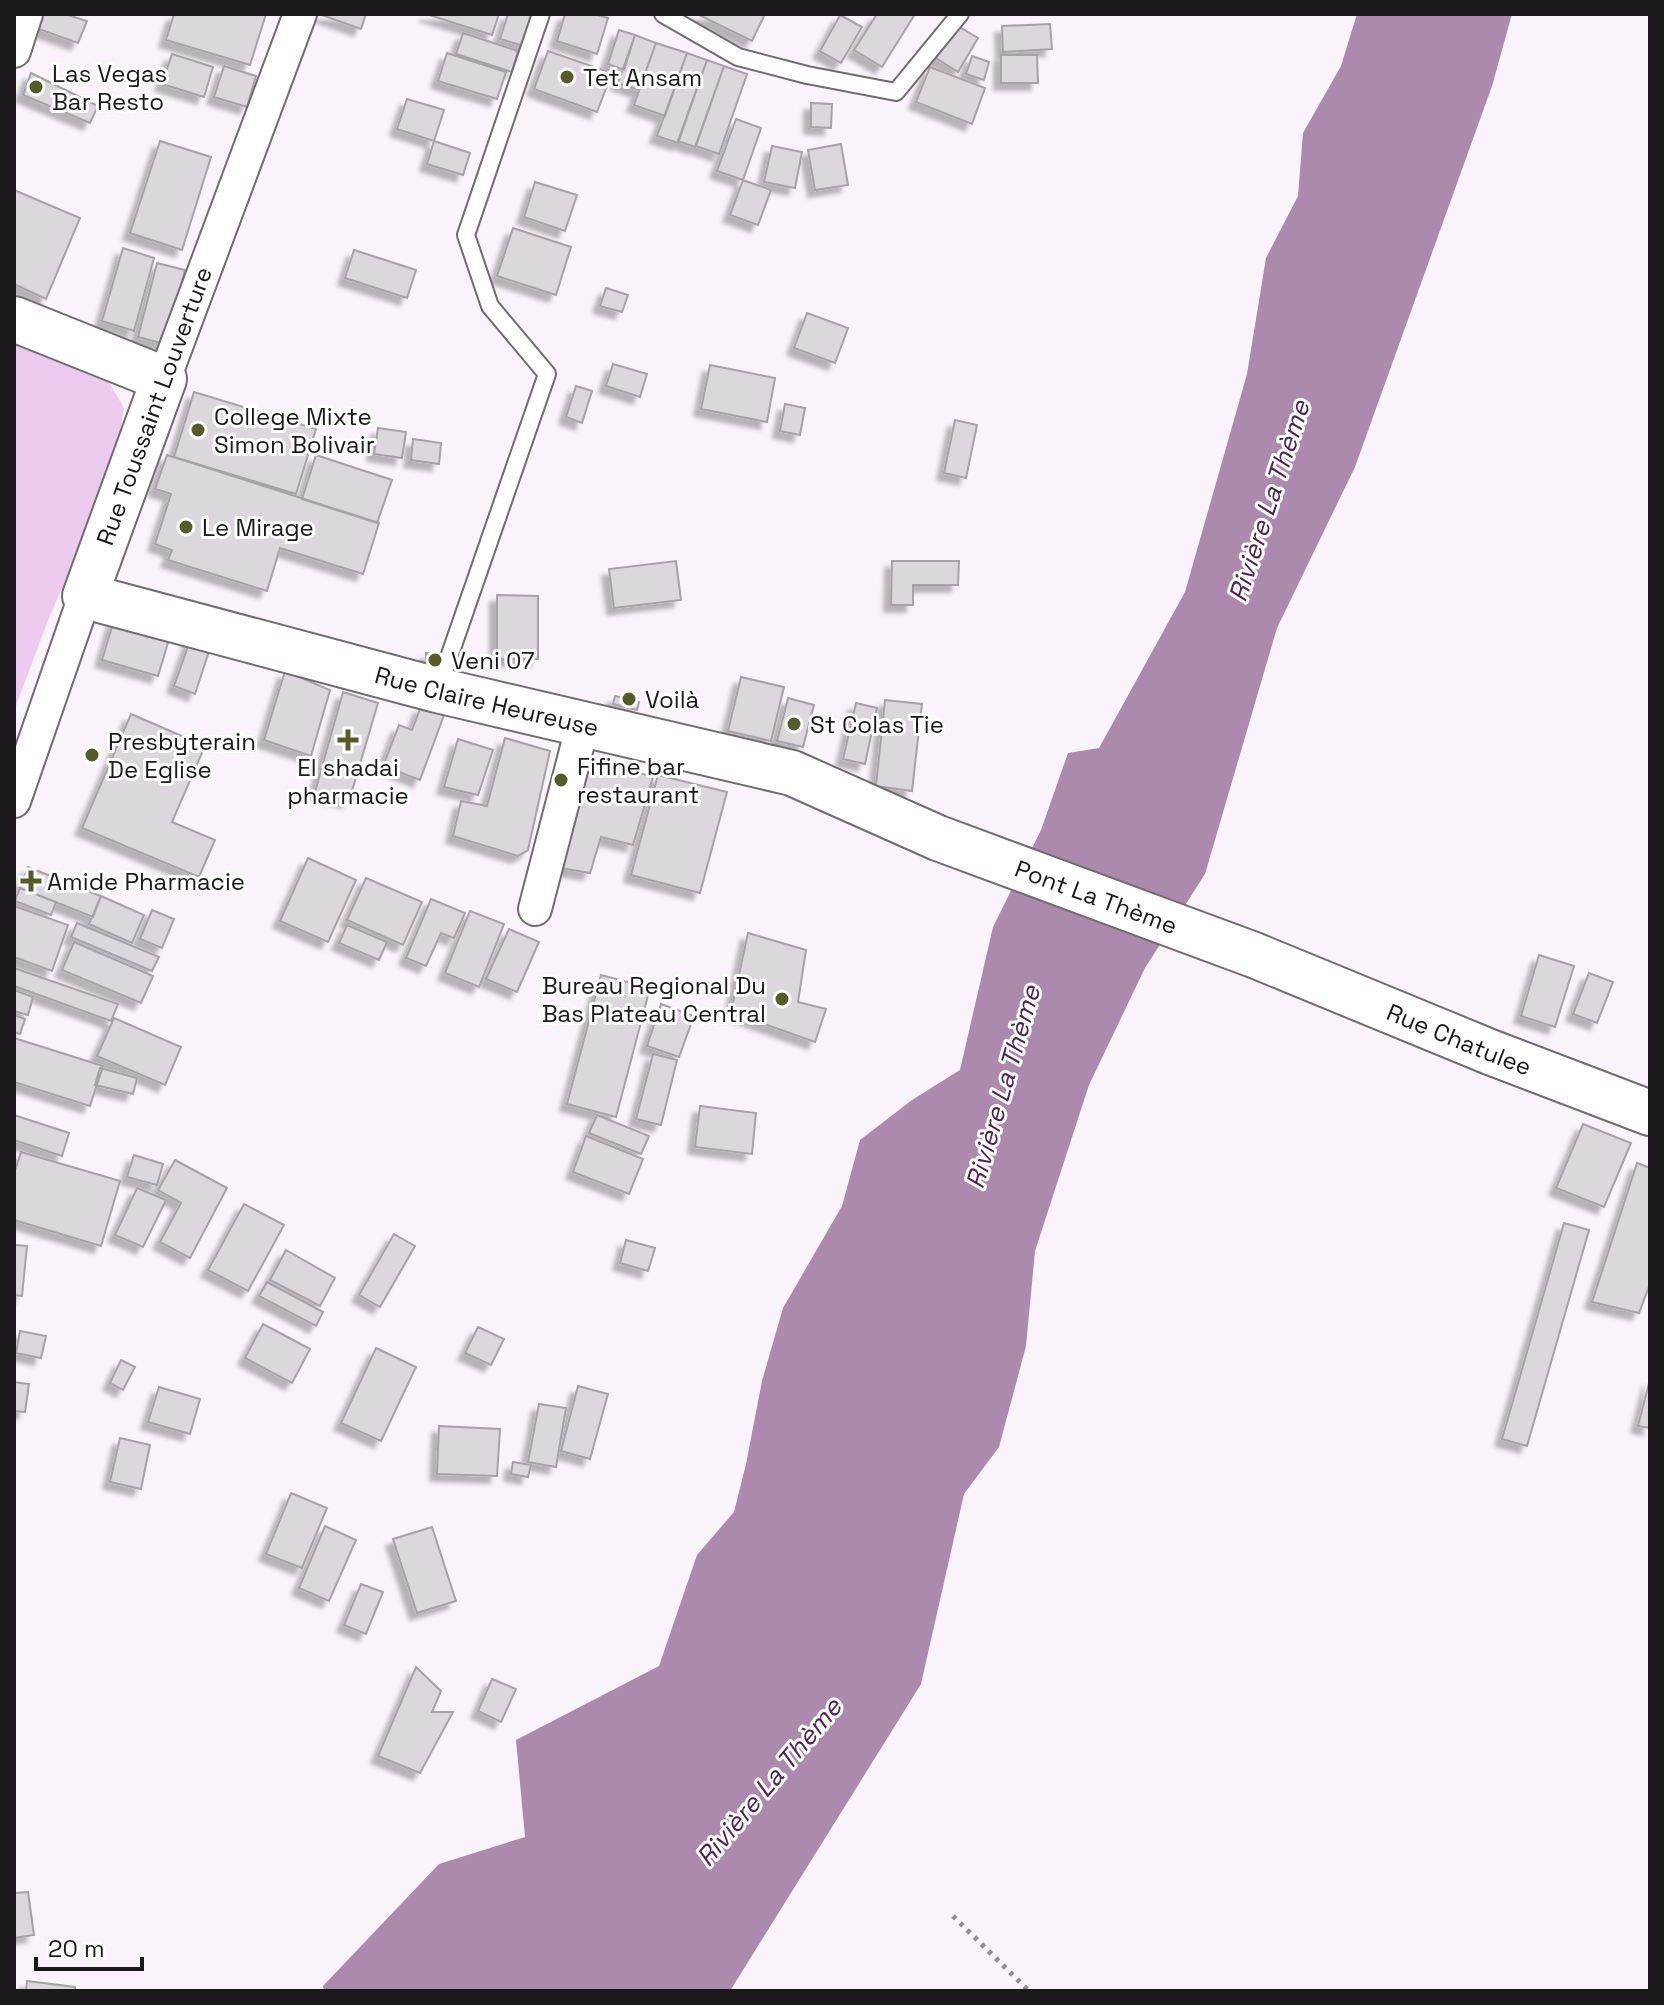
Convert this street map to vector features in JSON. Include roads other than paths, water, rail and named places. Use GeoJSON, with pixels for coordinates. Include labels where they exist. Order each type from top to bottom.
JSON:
{"type":"FeatureCollection","features":[{"type":"Feature","properties":{"kind":"main road"},"geometry":{"type":"LineString","coordinates":[[14,319],[164,379]]}},
{"type":"Feature","properties":{"kind":"main road","name":"Rue Toussaint Louverture"},"geometry":{"type":"LineString","coordinates":[[85,596],[164,379]]}},
{"type":"Feature","properties":{"kind":"main road","name":"Rue Claire Heureuse"},"geometry":{"type":"LineString","coordinates":[[85,596],[437,690],[792,773],[938,838]]}},
{"type":"Feature","properties":{"kind":"main road","name":"Pont La Thème"},"geometry":{"type":"LineString","coordinates":[[938,838],[1262,958]]}},
{"type":"Feature","properties":{"kind":"main road","name":"Rue Chatulee"},"geometry":{"type":"LineString","coordinates":[[1262,958],[1650,1113]]}},
{"type":"Feature","properties":{"kind":"street"},"geometry":{"type":"LineString","coordinates":[[14,51],[26,14]]}},
{"type":"Feature","properties":{"kind":"street","name":"Rue Toussaint Louverture"},"geometry":{"type":"LineString","coordinates":[[164,379],[300,14]]}},
{"type":"Feature","properties":{"kind":"street","name":"Rue Toussaint Louverture"},"geometry":{"type":"LineString","coordinates":[[14,801],[85,596]]}},
{"type":"Feature","properties":{"kind":"street"},"geometry":{"type":"LineString","coordinates":[[535,909],[583,724]]}},
{"type":"Feature","properties":{"kind":"lane"},"geometry":{"type":"LineString","coordinates":[[437,690],[547,374],[490,306],[466,235],[541,14]]}},
{"type":"Feature","properties":{"kind":"lane"},"geometry":{"type":"LineString","coordinates":[[663,14],[738,57],[807,75],[896,92],[960,14]]}},
{"type":"Feature","properties":{"kind":"water","name":"Rivière La Thème"},"geometry":{"type":"Polygon","coordinates":[[[1357,14],[1512,14],[1492,86],[1355,467],[1277,628],[1205,874],[1145,968],[1089,1085],[1035,1251],[1026,1346],[999,1447],[964,1494],[921,1684],[730,1991],[324,1991],[323,1986],[439,1864],[525,1837],[516,1740],[659,1666],[697,1555],[734,1512],[762,1381],[783,1308],[842,1206],[860,1140],[912,1100],[960,1070],[993,927],[1041,830],[1068,753],[1099,748],[1185,592],[1247,374],[1266,258],[1298,196],[1303,133],[1341,66],[1357,14]]]}},
{"type":"Feature","properties":{"kind":"place","name":"Tet Ansam"},"geometry":{"type":"Point","coordinates":[567,77]}},
{"type":"Feature","properties":{"kind":"place","name":"Las Vegas Bar Resto"},"geometry":{"type":"Point","coordinates":[36,87]}},
{"type":"Feature","properties":{"kind":"place","name":"College Mixte Simon Bolivair"},"geometry":{"type":"Point","coordinates":[198,430]}},
{"type":"Feature","properties":{"kind":"place","name":"Le Mirage"},"geometry":{"type":"Point","coordinates":[186,527]}},
{"type":"Feature","properties":{"kind":"place","name":"Veni 07"},"geometry":{"type":"Point","coordinates":[435,660]}},
{"type":"Feature","properties":{"kind":"place","name":"Voilà"},"geometry":{"type":"Point","coordinates":[629,699]}},
{"type":"Feature","properties":{"kind":"place","name":"St Colas Tie"},"geometry":{"type":"Point","coordinates":[794,724]}},
{"type":"Feature","properties":{"kind":"place","name":"El shadai pharmacie"},"geometry":{"type":"Point","coordinates":[348,740]}},
{"type":"Feature","properties":{"kind":"place","name":"Presbyterain De Eglise"},"geometry":{"type":"Point","coordinates":[92,755]}},
{"type":"Feature","properties":{"kind":"place","name":"Fifine bar restaurant"},"geometry":{"type":"Point","coordinates":[561,780]}},
{"type":"Feature","properties":{"kind":"place","name":"Amide Pharmacie"},"geometry":{"type":"Point","coordinates":[31,881]}},
{"type":"Feature","properties":{"kind":"place","name":"Bureau Regional Du Bas Plateau Central"},"geometry":{"type":"Point","coordinates":[782,999]}}]}
